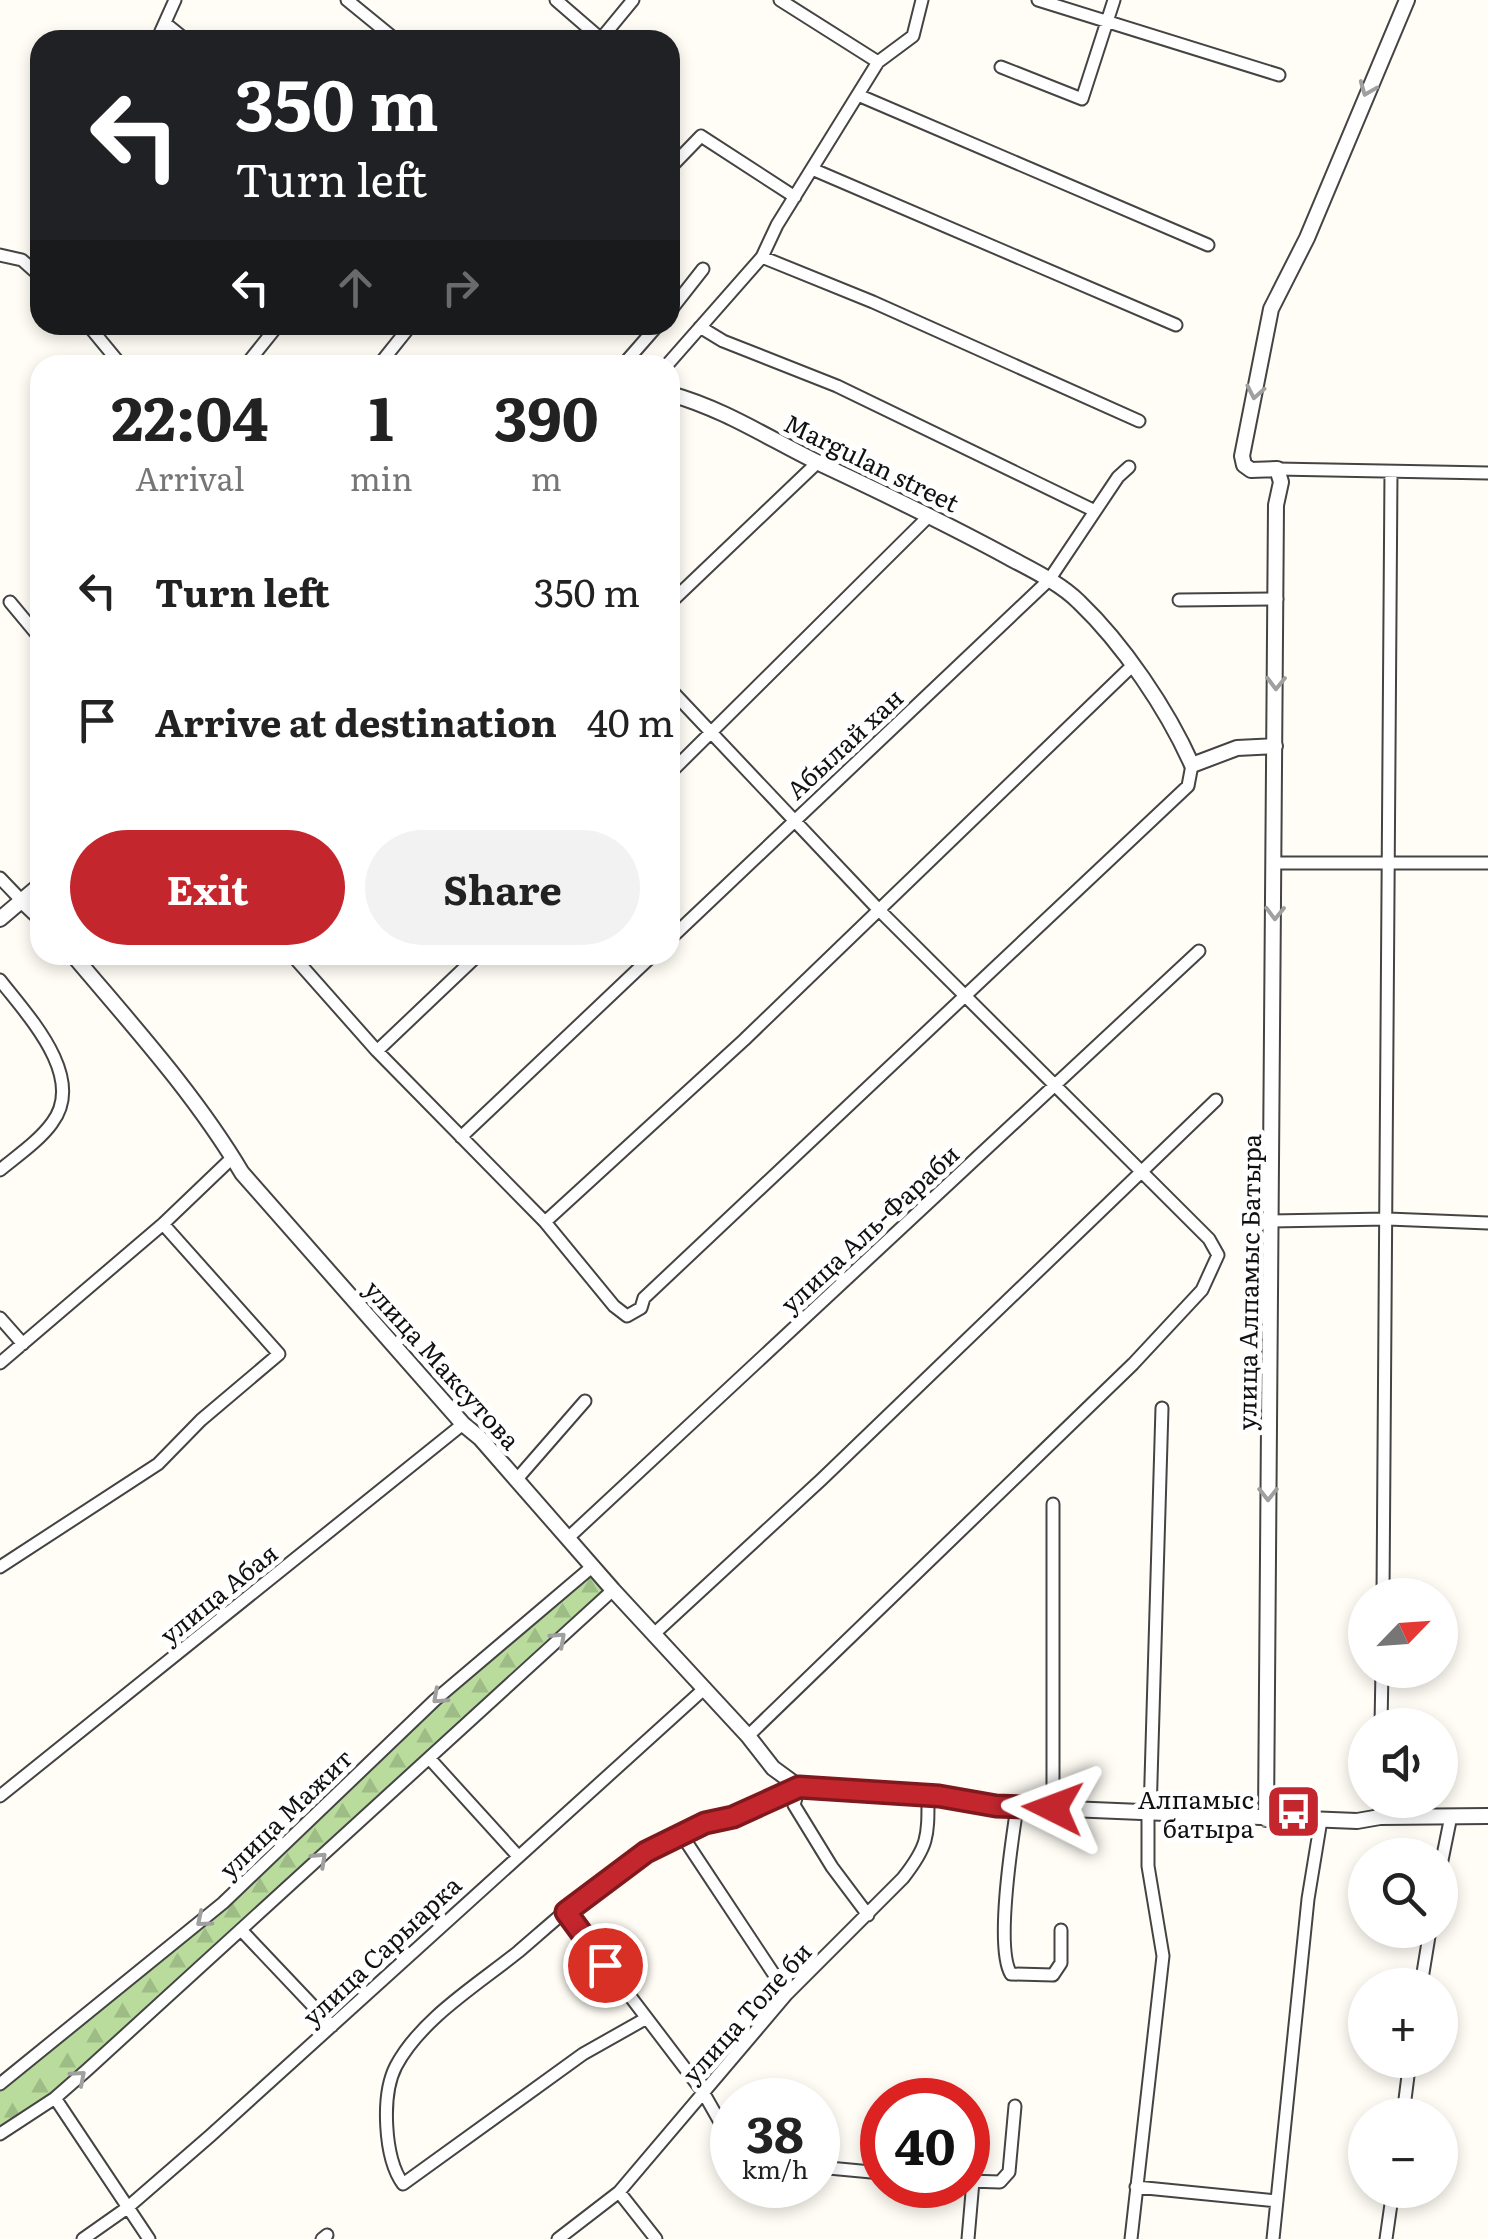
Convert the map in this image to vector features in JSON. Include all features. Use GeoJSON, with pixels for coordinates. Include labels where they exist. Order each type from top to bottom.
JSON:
{"type":"FeatureCollection","features":[{"type":"Feature","properties":{"kind":"street"},"geometry":{"type":"LineString","coordinates":[[163,30],[175,0]]}},
{"type":"Feature","properties":{"kind":"street"},"geometry":{"type":"LineString","coordinates":[[348,0],[384,30]]}},
{"type":"Feature","properties":{"kind":"street"},"geometry":{"type":"LineString","coordinates":[[556,0],[591,30]]}},
{"type":"Feature","properties":{"kind":"street"},"geometry":{"type":"LineString","coordinates":[[608,30],[633,0]]}},
{"type":"Feature","properties":{"kind":"street"},"geometry":{"type":"LineString","coordinates":[[780,0],[878,62]]}},
{"type":"Feature","properties":{"kind":"street"},"geometry":{"type":"LineString","coordinates":[[676,355],[762,257],[878,62],[913,36],[922,0]]}},
{"type":"Feature","properties":{"kind":"street"},"geometry":{"type":"LineString","coordinates":[[1038,0],[1279,75]]}},
{"type":"Feature","properties":{"kind":"street"},"geometry":{"type":"LineString","coordinates":[[1001,67],[1082,98],[1114,0]]}},
{"type":"Feature","properties":{"kind":"street"},"geometry":{"type":"LineString","coordinates":[[1407,0],[1306,238],[1271,309],[1242,456],[1250,470],[1488,473]]}},
{"type":"Feature","properties":{"kind":"street"},"geometry":{"type":"LineString","coordinates":[[166,23],[174,30]]}},
{"type":"Feature","properties":{"kind":"street"},"geometry":{"type":"LineString","coordinates":[[858,95],[1208,245]]}},
{"type":"Feature","properties":{"kind":"street"},"geometry":{"type":"LineString","coordinates":[[680,158],[702,136],[795,197]]}},
{"type":"Feature","properties":{"kind":"street"},"geometry":{"type":"LineString","coordinates":[[812,169],[1176,325]]}},
{"type":"Feature","properties":{"kind":"street"},"geometry":{"type":"LineString","coordinates":[[0,255],[22,260],[30,267]]}},
{"type":"Feature","properties":{"kind":"street"},"geometry":{"type":"LineString","coordinates":[[762,257],[873,302],[1138,421]]}},
{"type":"Feature","properties":{"kind":"street"},"geometry":{"type":"LineString","coordinates":[[680,298],[704,268]]}},
{"type":"Feature","properties":{"kind":"street"},"geometry":{"type":"LineString","coordinates":[[700,327],[724,341],[837,386],[1095,511]]}},
{"type":"Feature","properties":{"kind":"street"},"geometry":{"type":"LineString","coordinates":[[96,335],[114,355]]}},
{"type":"Feature","properties":{"kind":"street"},"geometry":{"type":"LineString","coordinates":[[254,355],[270,335]]}},
{"type":"Feature","properties":{"kind":"street"},"geometry":{"type":"LineString","coordinates":[[387,355],[403,335]]}},
{"type":"Feature","properties":{"kind":"street"},"geometry":{"type":"LineString","coordinates":[[632,355],[650,335]]}},
{"type":"Feature","properties":{"kind":"street","name":"Margulan street"},"geometry":{"type":"LineString","coordinates":[[680,397],[722,411],[818,462],[930,514],[1078,600],[1132,666],[1180,738],[1192,765]]}},
{"type":"Feature","properties":{"kind":"street"},"geometry":{"type":"LineString","coordinates":[[680,593],[818,462]]}},
{"type":"Feature","properties":{"kind":"street","name":"Абылай хан"},"geometry":{"type":"LineString","coordinates":[[680,928],[1049,580],[1118,477],[1130,468]]}},
{"type":"Feature","properties":{"kind":"street","name":"улица Алпамыс Батыра"},"geometry":{"type":"LineString","coordinates":[[1266,1818],[1278,469]]}},
{"type":"Feature","properties":{"kind":"street"},"geometry":{"type":"LineString","coordinates":[[1383,1578],[1391,472]]}},
{"type":"Feature","properties":{"kind":"street"},"geometry":{"type":"LineString","coordinates":[[680,764],[930,514]]}},
{"type":"Feature","properties":{"kind":"street"},"geometry":{"type":"LineString","coordinates":[[1179,600],[1277,598]]}},
{"type":"Feature","properties":{"kind":"street"},"geometry":{"type":"LineString","coordinates":[[10,602],[30,626]]}},
{"type":"Feature","properties":{"kind":"street"},"geometry":{"type":"LineString","coordinates":[[545,1222],[744,1040],[1132,666]]}},
{"type":"Feature","properties":{"kind":"street"},"geometry":{"type":"LineString","coordinates":[[680,700],[878,910],[1209,1239],[1218,1255],[1202,1290],[1120,1376],[748,1736]]}},
{"type":"Feature","properties":{"kind":"street"},"geometry":{"type":"LineString","coordinates":[[304,965],[377,1051],[545,1222],[614,1306],[627,1316],[641,1308],[644,1298],[1188,786],[1192,765],[1237,748],[1275,746]]}},
{"type":"Feature","properties":{"kind":"street"},"geometry":{"type":"LineString","coordinates":[[1275,864],[1488,863]]}},
{"type":"Feature","properties":{"kind":"street"},"geometry":{"type":"LineString","coordinates":[[0,878],[30,909]]}},
{"type":"Feature","properties":{"kind":"street"},"geometry":{"type":"LineString","coordinates":[[0,919],[30,894]]}},
{"type":"Feature","properties":{"kind":"street","name":"улица Аль-Фараби"},"geometry":{"type":"LineString","coordinates":[[569,1538],[1199,951]]}},
{"type":"Feature","properties":{"kind":"street","name":"улица Максутова"},"geometry":{"type":"LineString","coordinates":[[81,965],[166,1066],[242,1174],[773,1768],[799,1787]]}},
{"type":"Feature","properties":{"kind":"street"},"geometry":{"type":"LineString","coordinates":[[377,1051],[467,965]]}},
{"type":"Feature","properties":{"kind":"street"},"geometry":{"type":"LineString","coordinates":[[460,1138],[642,965]]}},
{"type":"Feature","properties":{"kind":"street"},"geometry":{"type":"LineString","coordinates":[[0,980],[50,1045],[61,1072],[60,1102],[54,1122],[0,1170]]}},
{"type":"Feature","properties":{"kind":"street"},"geometry":{"type":"LineString","coordinates":[[655,1633],[822,1480],[1216,1100]]}},
{"type":"Feature","properties":{"kind":"street"},"geometry":{"type":"LineString","coordinates":[[0,1364],[163,1224],[232,1158]]}},
{"type":"Feature","properties":{"kind":"street"},"geometry":{"type":"LineString","coordinates":[[1270,1221],[1388,1219],[1488,1223]]}},
{"type":"Feature","properties":{"kind":"street"},"geometry":{"type":"LineString","coordinates":[[0,1567],[158,1464],[201,1420],[278,1354],[163,1224]]}},
{"type":"Feature","properties":{"kind":"street"},"geometry":{"type":"LineString","coordinates":[[0,1318],[24,1344]]}},
{"type":"Feature","properties":{"kind":"street"},"geometry":{"type":"LineString","coordinates":[[517,1479],[585,1400]]}},
{"type":"Feature","properties":{"kind":"street"},"geometry":{"type":"LineString","coordinates":[[1131,2239],[1163,1956],[1148,1866],[1162,1408]]}},
{"type":"Feature","properties":{"kind":"street","name":"улица Абая"},"geometry":{"type":"LineString","coordinates":[[0,1796],[463,1424]]}},
{"type":"Feature","properties":{"kind":"street"},"geometry":{"type":"LineString","coordinates":[[1053,1808],[1054,1504]]}},
{"type":"Feature","properties":{"kind":"street","name":"улица Мажит"},"geometry":{"type":"LineString","coordinates":[[0,2084],[223,1903],[435,1700],[593,1566]]}},
{"type":"Feature","properties":{"kind":"street"},"geometry":{"type":"LineString","coordinates":[[0,2134],[55,2098],[614,1590]]}},
{"type":"Feature","properties":{"kind":"street","name":"улица Сарыарка"},"geometry":{"type":"LineString","coordinates":[[84,2239],[127,2208],[332,2026],[704,1688]]}},
{"type":"Feature","properties":{"kind":"street"},"geometry":{"type":"LineString","coordinates":[[428,1758],[517,1855]]}},
{"type":"Feature","properties":{"kind":"street"},"geometry":{"type":"LineString","coordinates":[[799,1787],[794,1805],[868,1916]]}},
{"type":"Feature","properties":{"kind":"street"},"geometry":{"type":"LineString","coordinates":[[645,2019],[584,2054],[403,2184],[396,2173],[384,2102],[386,2087],[404,2052],[436,2019],[646,1852],[705,1823],[733,1817],[799,1787],[928,1795],[1017,1807],[1321,1820],[1374,1818]]}},
{"type":"Feature","properties":{"kind":"street","name":"улица Толе би"},"geometry":{"type":"LineString","coordinates":[[561,2238],[619,2192],[788,1994],[868,1916],[918,1858],[928,1837],[928,1795]]}},
{"type":"Feature","properties":{"kind":"street"},"geometry":{"type":"LineString","coordinates":[[1017,1807],[1004,1935],[1005,1964],[1011,1974],[1053,1975],[1061,1963],[1061,1930]]}},
{"type":"Feature","properties":{"kind":"street"},"geometry":{"type":"LineString","coordinates":[[1458,1816],[1488,1816]]}},
{"type":"Feature","properties":{"kind":"street"},"geometry":{"type":"LineString","coordinates":[[1273,2239],[1308,1899],[1321,1820]]}},
{"type":"Feature","properties":{"kind":"street"},"geometry":{"type":"LineString","coordinates":[[681,1834],[788,1994]]}},
{"type":"Feature","properties":{"kind":"street"},"geometry":{"type":"LineString","coordinates":[[566,1912],[710,2106]]}},
{"type":"Feature","properties":{"kind":"street"},"geometry":{"type":"LineString","coordinates":[[242,1931],[332,2026]]}},
{"type":"Feature","properties":{"kind":"street"},"geometry":{"type":"LineString","coordinates":[[55,2098],[149,2239]]}},
{"type":"Feature","properties":{"kind":"street"},"geometry":{"type":"LineString","coordinates":[[990,2182],[1000,2182],[1009,2172],[1015,2106]]}},
{"type":"Feature","properties":{"kind":"street"},"geometry":{"type":"LineString","coordinates":[[1136,2187],[1277,2201]]}},
{"type":"Feature","properties":{"kind":"street"},"geometry":{"type":"LineString","coordinates":[[619,2192],[656,2239]]}},
{"type":"Feature","properties":{"kind":"street"},"geometry":{"type":"LineString","coordinates":[[968,2239],[969,2208]]}},
{"type":"Feature","properties":{"kind":"street"},"geometry":{"type":"LineString","coordinates":[[1386,2239],[1390,2208]]}},
{"type":"Feature","properties":{"kind":"green space"},"geometry":{"type":"Polygon","coordinates":[[[602,1570],[616,1587],[55,2094],[0,2133],[0,2082],[222,1903],[538,1611],[602,1570]]]}},
{"type":"Feature","properties":{"kind":"place","name":"Алпамыс батыра"},"geometry":{"type":"Point","coordinates":[1293,1812]}},
{"type":"Feature","properties":{"kind":"route"},"geometry":{"type":"LineString","coordinates":[[605,1965],[566,1912],[646,1852],[705,1823],[733,1817],[799,1787],[1053,1808]]}}]}
